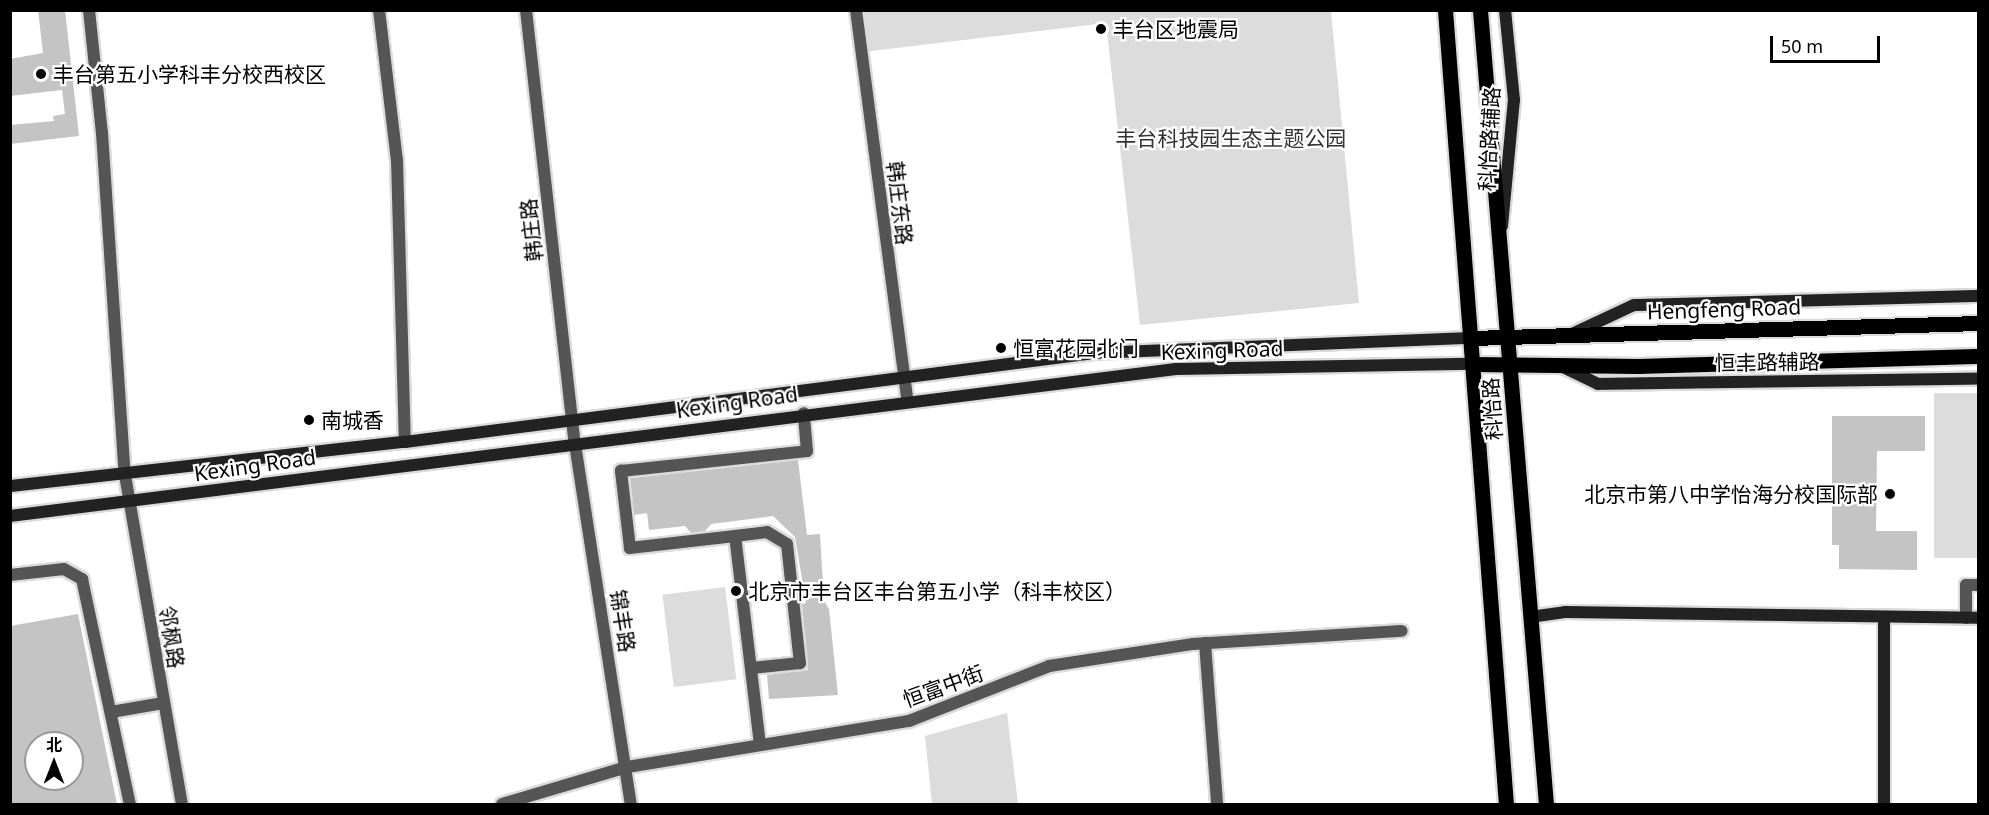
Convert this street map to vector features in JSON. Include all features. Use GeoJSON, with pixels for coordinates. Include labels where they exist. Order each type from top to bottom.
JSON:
{"type":"FeatureCollection","features":[{"type":"Feature","properties":{"kind":"main road","name":"科怡路"},"geometry":{"type":"LineString","coordinates":[[1445,10],[1506,804]]}},
{"type":"Feature","properties":{"kind":"main road","name":"科怡路"},"geometry":{"type":"LineString","coordinates":[[1480,10],[1501,233],[1546,804]]}},
{"type":"Feature","properties":{"kind":"main road","name":"科怡路辅路"},"geometry":{"type":"LineString","coordinates":[[1501,233],[1514,100],[1505,10]]}},
{"type":"Feature","properties":{"kind":"main road"},"geometry":{"type":"LineString","coordinates":[[1572,334],[1634,305],[1978,296]]}},
{"type":"Feature","properties":{"kind":"main road","name":"Hengfeng Road"},"geometry":{"type":"LineString","coordinates":[[1471,338],[1978,323]]}},
{"type":"Feature","properties":{"kind":"main road","name":"Kexing Road"},"geometry":{"type":"LineString","coordinates":[[10,486],[405,442],[572,419],[1162,348],[1471,338]]}},
{"type":"Feature","properties":{"kind":"main road"},"geometry":{"type":"LineString","coordinates":[[1472,364],[1559,366],[1978,356]]}},
{"type":"Feature","properties":{"kind":"main road","name":"Kexing Road"},"geometry":{"type":"LineString","coordinates":[[10,516],[575,444],[804,412],[1176,369],[1472,364]]}},
{"type":"Feature","properties":{"kind":"main road","name":"恒丰路辅路"},"geometry":{"type":"LineString","coordinates":[[1559,366],[1598,384],[1978,379]]}},
{"type":"Feature","properties":{"kind":"main road"},"geometry":{"type":"LineString","coordinates":[[1530,617],[1565,612],[1972,618]]}},
{"type":"Feature","properties":{"kind":"main road"},"geometry":{"type":"LineString","coordinates":[[1884,618],[1884,804]]}},
{"type":"Feature","properties":{"kind":"street","name":"邻枫路"},"geometry":{"type":"LineString","coordinates":[[89,10],[102,133],[125,475],[163,702],[183,804]]}},
{"type":"Feature","properties":{"kind":"street"},"geometry":{"type":"LineString","coordinates":[[379,10],[397,160],[405,442]]}},
{"type":"Feature","properties":{"kind":"street","name":"韩庄路"},"geometry":{"type":"LineString","coordinates":[[526,10],[575,444]]}},
{"type":"Feature","properties":{"kind":"street","name":"韩庄东路"},"geometry":{"type":"LineString","coordinates":[[856,10],[907,400]]}},
{"type":"Feature","properties":{"kind":"street"},"geometry":{"type":"LineString","coordinates":[[751,668],[800,663],[787,544],[767,532],[630,548],[621,471],[807,451],[804,412]]}},
{"type":"Feature","properties":{"kind":"street","name":"锦丰路"},"geometry":{"type":"LineString","coordinates":[[575,444],[631,804]]}},
{"type":"Feature","properties":{"kind":"street"},"geometry":{"type":"LineString","coordinates":[[735,536],[760,745]]}},
{"type":"Feature","properties":{"kind":"street"},"geometry":{"type":"LineString","coordinates":[[10,576],[64,569],[82,579],[130,804]]}},
{"type":"Feature","properties":{"kind":"street"},"geometry":{"type":"LineString","coordinates":[[1972,618],[1966,585],[1978,585]]}},
{"type":"Feature","properties":{"kind":"street","name":"恒富中街"},"geometry":{"type":"LineString","coordinates":[[502,804],[627,767],[909,721],[1049,666],[1205,643],[1402,631]]}},
{"type":"Feature","properties":{"kind":"street"},"geometry":{"type":"LineString","coordinates":[[1205,643],[1217,804]]}},
{"type":"Feature","properties":{"kind":"street"},"geometry":{"type":"LineString","coordinates":[[111,712],[163,702]]}},
{"type":"Feature","properties":{"kind":"green space","name":"丰台科技园生态主题公园"},"geometry":{"type":"Polygon","coordinates":[[[859,11],[1331,11],[1359,303],[1140,325],[1106,23],[863,52],[859,11]]]}},
{"type":"Feature","properties":{"kind":"green space"},"geometry":{"type":"Polygon","coordinates":[[[1934,393],[1978,393],[1978,558],[1934,558],[1934,393]]]}},
{"type":"Feature","properties":{"kind":"green space"},"geometry":{"type":"Polygon","coordinates":[[[725,587],[736,679],[674,687],[662,595],[725,587]]]}},
{"type":"Feature","properties":{"kind":"green space"},"geometry":{"type":"Polygon","coordinates":[[[1007,713],[1018,804],[932,804],[925,736],[1007,713]]]}},
{"type":"Feature","properties":{"kind":"building","name":"丰台第五小学科丰分校西校区"},"geometry":{"type":"Polygon","coordinates":[[[38,10],[65,10],[79,136],[10,144],[10,125],[54,121],[53,116],[65,114],[62,90],[10,96],[10,59],[43,53],[38,10]]]}},
{"type":"Feature","properties":{"kind":"building"},"geometry":{"type":"Polygon","coordinates":[[[1832,416],[1925,416],[1925,451],[1877,451],[1876,531],[1917,531],[1917,570],[1839,569],[1839,545],[1832,545],[1832,416]]]}},
{"type":"Feature","properties":{"kind":"building"},"geometry":{"type":"Polygon","coordinates":[[[798,460],[807,535],[820,534],[824,601],[829,609],[838,695],[769,699],[767,675],[808,670],[802,604],[806,603],[795,537],[773,516],[711,524],[705,531],[691,533],[685,526],[649,530],[647,513],[634,515],[630,478],[798,460]]]}},
{"type":"Feature","properties":{"kind":"building"},"geometry":{"type":"Polygon","coordinates":[[[78,614],[117,804],[10,804],[10,626],[78,614]]]}},
{"type":"Feature","properties":{"kind":"place","name":"丰台区地震局"},"geometry":{"type":"Point","coordinates":[1101,29]}},
{"type":"Feature","properties":{"kind":"place","name":"丰台第五小学科丰分校西校区"},"geometry":{"type":"Point","coordinates":[41,74]}},
{"type":"Feature","properties":{"kind":"place","name":"恒富花园北门"},"geometry":{"type":"Point","coordinates":[1001,348]}},
{"type":"Feature","properties":{"kind":"place","name":"南城香"},"geometry":{"type":"Point","coordinates":[309,420]}},
{"type":"Feature","properties":{"kind":"place","name":"北京市第八中学怡海分校国际部"},"geometry":{"type":"Point","coordinates":[1890,494]}},
{"type":"Feature","properties":{"kind":"place","name":"北京市丰台区丰台第五小学（科丰校区）"},"geometry":{"type":"Point","coordinates":[736,591]}}]}
